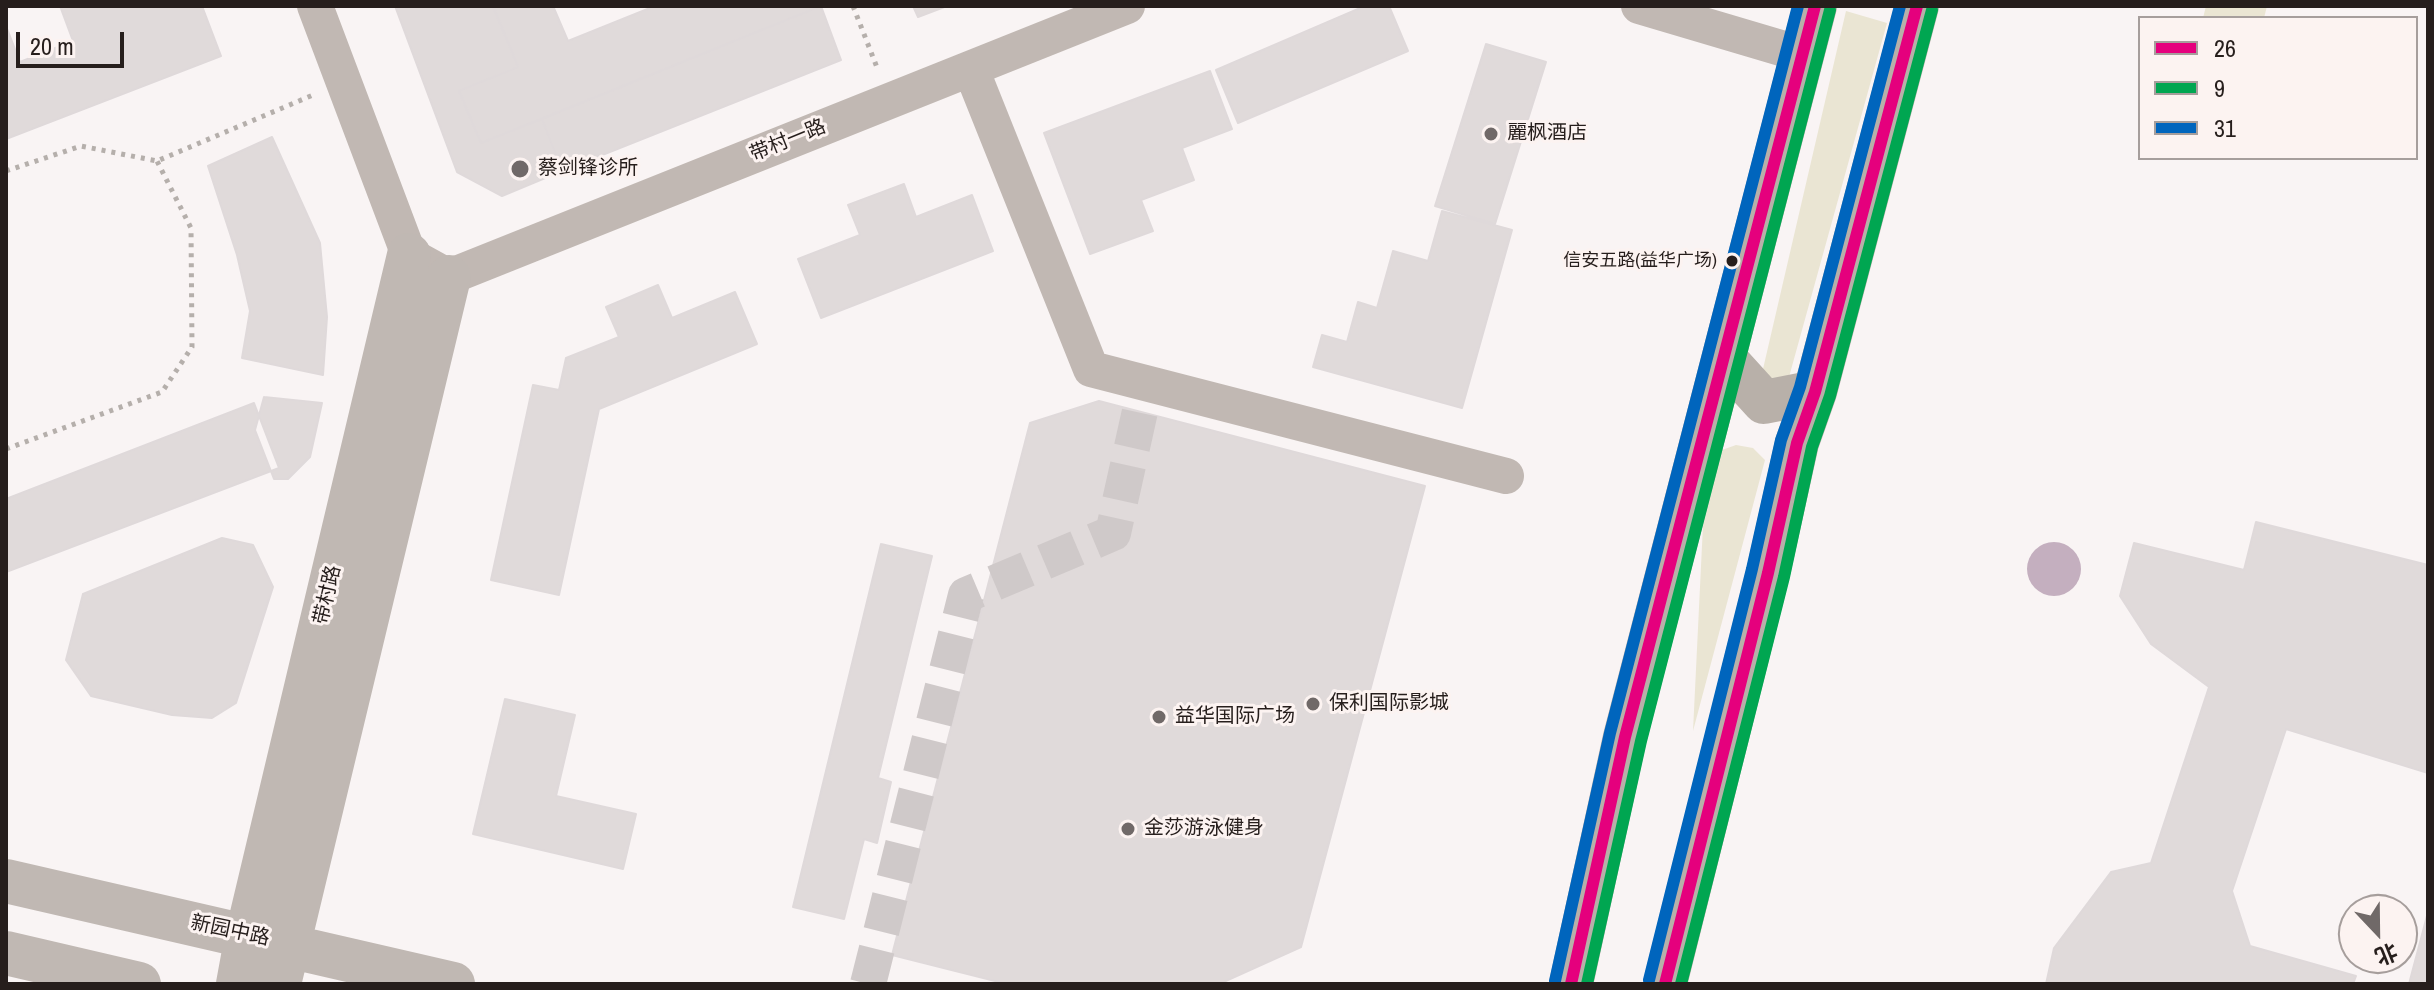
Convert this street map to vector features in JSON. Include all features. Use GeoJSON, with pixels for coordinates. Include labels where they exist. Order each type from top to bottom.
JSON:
{"type":"FeatureCollection","features":[{"type":"Feature","properties":{"kind":"main road"},"geometry":{"type":"LineString","coordinates":[[1575,965],[1625,737],[1815,6]]}},
{"type":"Feature","properties":{"kind":"main road"},"geometry":{"type":"LineString","coordinates":[[1665,984],[1768,573],[1797,443],[1815,392],[1917,6]]}},
{"type":"Feature","properties":{"kind":"main road"},"geometry":{"type":"LineString","coordinates":[[1724,358],[1764,402],[1815,392]]}},
{"type":"Feature","properties":{"kind":"street"},"geometry":{"type":"LineString","coordinates":[[284,964],[449,277],[409,255],[315,6]]}},
{"type":"Feature","properties":{"kind":"street","name":"带村一路"},"geometry":{"type":"LineString","coordinates":[[449,277],[1127,6]]}},
{"type":"Feature","properties":{"kind":"street"},"geometry":{"type":"LineString","coordinates":[[1639,6],[1801,54]]}},
{"type":"Feature","properties":{"kind":"street"},"geometry":{"type":"LineString","coordinates":[[971,69],[1091,369],[1506,476]]}},
{"type":"Feature","properties":{"kind":"street","name":"带村路"},"geometry":{"type":"LineString","coordinates":[[238,984],[247,935],[409,255]]}},
{"type":"Feature","properties":{"kind":"street","name":"新园中路"},"geometry":{"type":"LineString","coordinates":[[6,881],[247,935],[284,964],[453,984]]}},
{"type":"Feature","properties":{"kind":"street"},"geometry":{"type":"LineString","coordinates":[[6,953],[139,984]]}},
{"type":"Feature","properties":{"kind":"street"},"geometry":{"type":"LineString","coordinates":[[1551,984],[1575,965]]}},
{"type":"Feature","properties":{"kind":"path"},"geometry":{"type":"LineString","coordinates":[[853,6],[890,101]]}},
{"type":"Feature","properties":{"kind":"path"},"geometry":{"type":"LineString","coordinates":[[6,171],[81,146],[157,161],[343,82]]}},
{"type":"Feature","properties":{"kind":"path"},"geometry":{"type":"LineString","coordinates":[[6,449],[162,392],[192,347],[191,228],[157,161]]}},
{"type":"Feature","properties":{"kind":"shaded area"},"geometry":{"type":"Polygon","coordinates":[[[2206,6],[2267,6],[2264,16],[2204,16],[2206,6]]]}},
{"type":"Feature","properties":{"kind":"shaded area"},"geometry":{"type":"Polygon","coordinates":[[[1846,11],[1887,23],[1789,377],[1768,380],[1763,369],[1846,11]]]}},
{"type":"Feature","properties":{"kind":"shaded area"},"geometry":{"type":"Polygon","coordinates":[[[1736,445],[1753,448],[1765,460],[1693,731],[1703,525],[1722,450],[1736,445]]]}},
{"type":"Feature","properties":{"kind":"shaded area"},"geometry":{"type":"Polygon","coordinates":[[[2054,542],[2073,550],[2081,569],[2073,588],[2054,596],[2035,588],[2027,569],[2035,550],[2054,542]]]}},
{"type":"Feature","properties":{"kind":"building"},"geometry":{"type":"Polygon","coordinates":[[[60,6],[202,6],[221,56],[6,139],[6,26],[20,62],[73,41],[60,6]]]}},
{"type":"Feature","properties":{"kind":"building"},"geometry":{"type":"Polygon","coordinates":[[[395,6],[493,6],[518,67],[459,91],[481,143],[542,119],[562,171],[502,196],[457,172],[395,6]]]}},
{"type":"Feature","properties":{"kind":"building"},"geometry":{"type":"Polygon","coordinates":[[[493,6],[553,6],[568,41],[655,6],[821,6],[481,143],[459,91],[518,67],[493,6]]]}},
{"type":"Feature","properties":{"kind":"building"},"geometry":{"type":"Polygon","coordinates":[[[821,6],[841,60],[562,171],[542,119],[821,6]]]}},
{"type":"Feature","properties":{"kind":"building"},"geometry":{"type":"Polygon","coordinates":[[[913,6],[947,6],[918,17],[913,6]]]}},
{"type":"Feature","properties":{"kind":"building"},"geometry":{"type":"Polygon","coordinates":[[[1365,6],[1389,6],[1408,51],[1238,123],[1216,70],[1365,6]]]}},
{"type":"Feature","properties":{"kind":"building","name":"麗枫酒店"},"geometry":{"type":"Polygon","coordinates":[[[1486,44],[1546,62],[1495,224],[1435,206],[1486,44]]]}},
{"type":"Feature","properties":{"kind":"building"},"geometry":{"type":"Polygon","coordinates":[[[1210,71],[1232,129],[1182,148],[1194,180],[1141,200],[1153,231],[1090,254],[1044,133],[1210,71]]]}},
{"type":"Feature","properties":{"kind":"building"},"geometry":{"type":"Polygon","coordinates":[[[272,137],[320,243],[327,317],[323,375],[242,358],[250,311],[237,255],[208,166],[272,137]]]}},
{"type":"Feature","properties":{"kind":"building"},"geometry":{"type":"Polygon","coordinates":[[[904,184],[916,217],[972,195],[993,251],[821,318],[798,259],[860,235],[848,205],[904,184]]]}},
{"type":"Feature","properties":{"kind":"building"},"geometry":{"type":"Polygon","coordinates":[[[1442,211],[1512,230],[1462,408],[1313,367],[1322,335],[1347,342],[1358,302],[1377,308],[1393,251],[1428,261],[1442,211]]]}},
{"type":"Feature","properties":{"kind":"building"},"geometry":{"type":"Polygon","coordinates":[[[658,285],[672,318],[735,292],[757,344],[599,409],[559,595],[491,580],[533,385],[559,390],[566,358],[619,337],[606,307],[658,285]]]}},
{"type":"Feature","properties":{"kind":"building"},"geometry":{"type":"Polygon","coordinates":[[[264,397],[322,403],[310,457],[288,479],[274,479],[255,430],[264,397]]]}},
{"type":"Feature","properties":{"kind":"building","name":"益华国际广场"},"geometry":{"type":"Polygon","coordinates":[[[1099,401],[1425,486],[1301,947],[1219,984],[1007,984],[892,955],[1030,423],[1099,401]]]}},
{"type":"Feature","properties":{"kind":"building"},"geometry":{"type":"Polygon","coordinates":[[[254,403],[279,468],[6,572],[6,499],[254,403]]]}},
{"type":"Feature","properties":{"kind":"building"},"geometry":{"type":"Polygon","coordinates":[[[2256,522],[2428,565],[2428,773],[2286,729],[2232,891],[2250,946],[2338,971],[2338,974],[2356,976],[2353,984],[2046,984],[2054,948],[2111,872],[2151,863],[2209,687],[2151,644],[2120,596],[2134,543],[2244,570],[2256,522]]]}},
{"type":"Feature","properties":{"kind":"building"},"geometry":{"type":"Polygon","coordinates":[[[222,538],[253,545],[273,587],[236,703],[212,718],[172,715],[91,696],[66,660],[83,594],[222,538]]]}},
{"type":"Feature","properties":{"kind":"building"},"geometry":{"type":"Polygon","coordinates":[[[881,544],[932,556],[878,778],[891,782],[877,843],[864,839],[844,919],[793,907],[881,544]]]}},
{"type":"Feature","properties":{"kind":"building"},"geometry":{"type":"Polygon","coordinates":[[[505,699],[575,715],[556,796],[636,814],[623,869],[473,834],[505,699]]]}},
{"type":"Feature","properties":{"kind":"building"},"geometry":{"type":"Polygon","coordinates":[[[2428,912],[2428,984],[2409,984],[2412,974],[2418,974],[2418,950],[2428,912]]]}},
{"type":"Feature","properties":{"kind":"tunnel"},"geometry":{"type":"LineString","coordinates":[[868,984],[966,595],[1113,533],[1146,384]]}},
{"type":"Feature","properties":{"kind":"transit line","name":"31"},"geometry":{"type":"LineString","coordinates":[[1555,981],[1610,733],[1798,6]]}},
{"type":"Feature","properties":{"kind":"transit line","name":"26"},"geometry":{"type":"LineString","coordinates":[[1571,984],[1625,737],[1815,6]]}},
{"type":"Feature","properties":{"kind":"transit line","name":"31"},"geometry":{"type":"LineString","coordinates":[[1649,980],[1752,569],[1781,440],[1800,387],[1900,6]]}},
{"type":"Feature","properties":{"kind":"transit line","name":"26"},"geometry":{"type":"LineString","coordinates":[[1665,984],[1768,573],[1797,443],[1815,392],[1917,6]]}},
{"type":"Feature","properties":{"kind":"transit line","name":"9"},"geometry":{"type":"LineString","coordinates":[[1587,984],[1641,741],[1830,10]]}},
{"type":"Feature","properties":{"kind":"transit line","name":"9"},"geometry":{"type":"LineString","coordinates":[[1681,984],[1784,577],[1812,447],[1830,396],[1932,10]]}},
{"type":"Feature","properties":{"kind":"place","name":"麗枫酒店"},"geometry":{"type":"Point","coordinates":[1491,134]}},
{"type":"Feature","properties":{"kind":"place","name":"蔡剑锋诊所"},"geometry":{"type":"Point","coordinates":[520,169]}},
{"type":"Feature","properties":{"kind":"place","name":"信安五路(益华广场)"},"geometry":{"type":"Point","coordinates":[1732,261]}},
{"type":"Feature","properties":{"kind":"place","name":"保利国际影城"},"geometry":{"type":"Point","coordinates":[1313,704]}},
{"type":"Feature","properties":{"kind":"place","name":"益华国际广场"},"geometry":{"type":"Point","coordinates":[1159,717]}},
{"type":"Feature","properties":{"kind":"place","name":"金莎游泳健身"},"geometry":{"type":"Point","coordinates":[1128,829]}}]}
